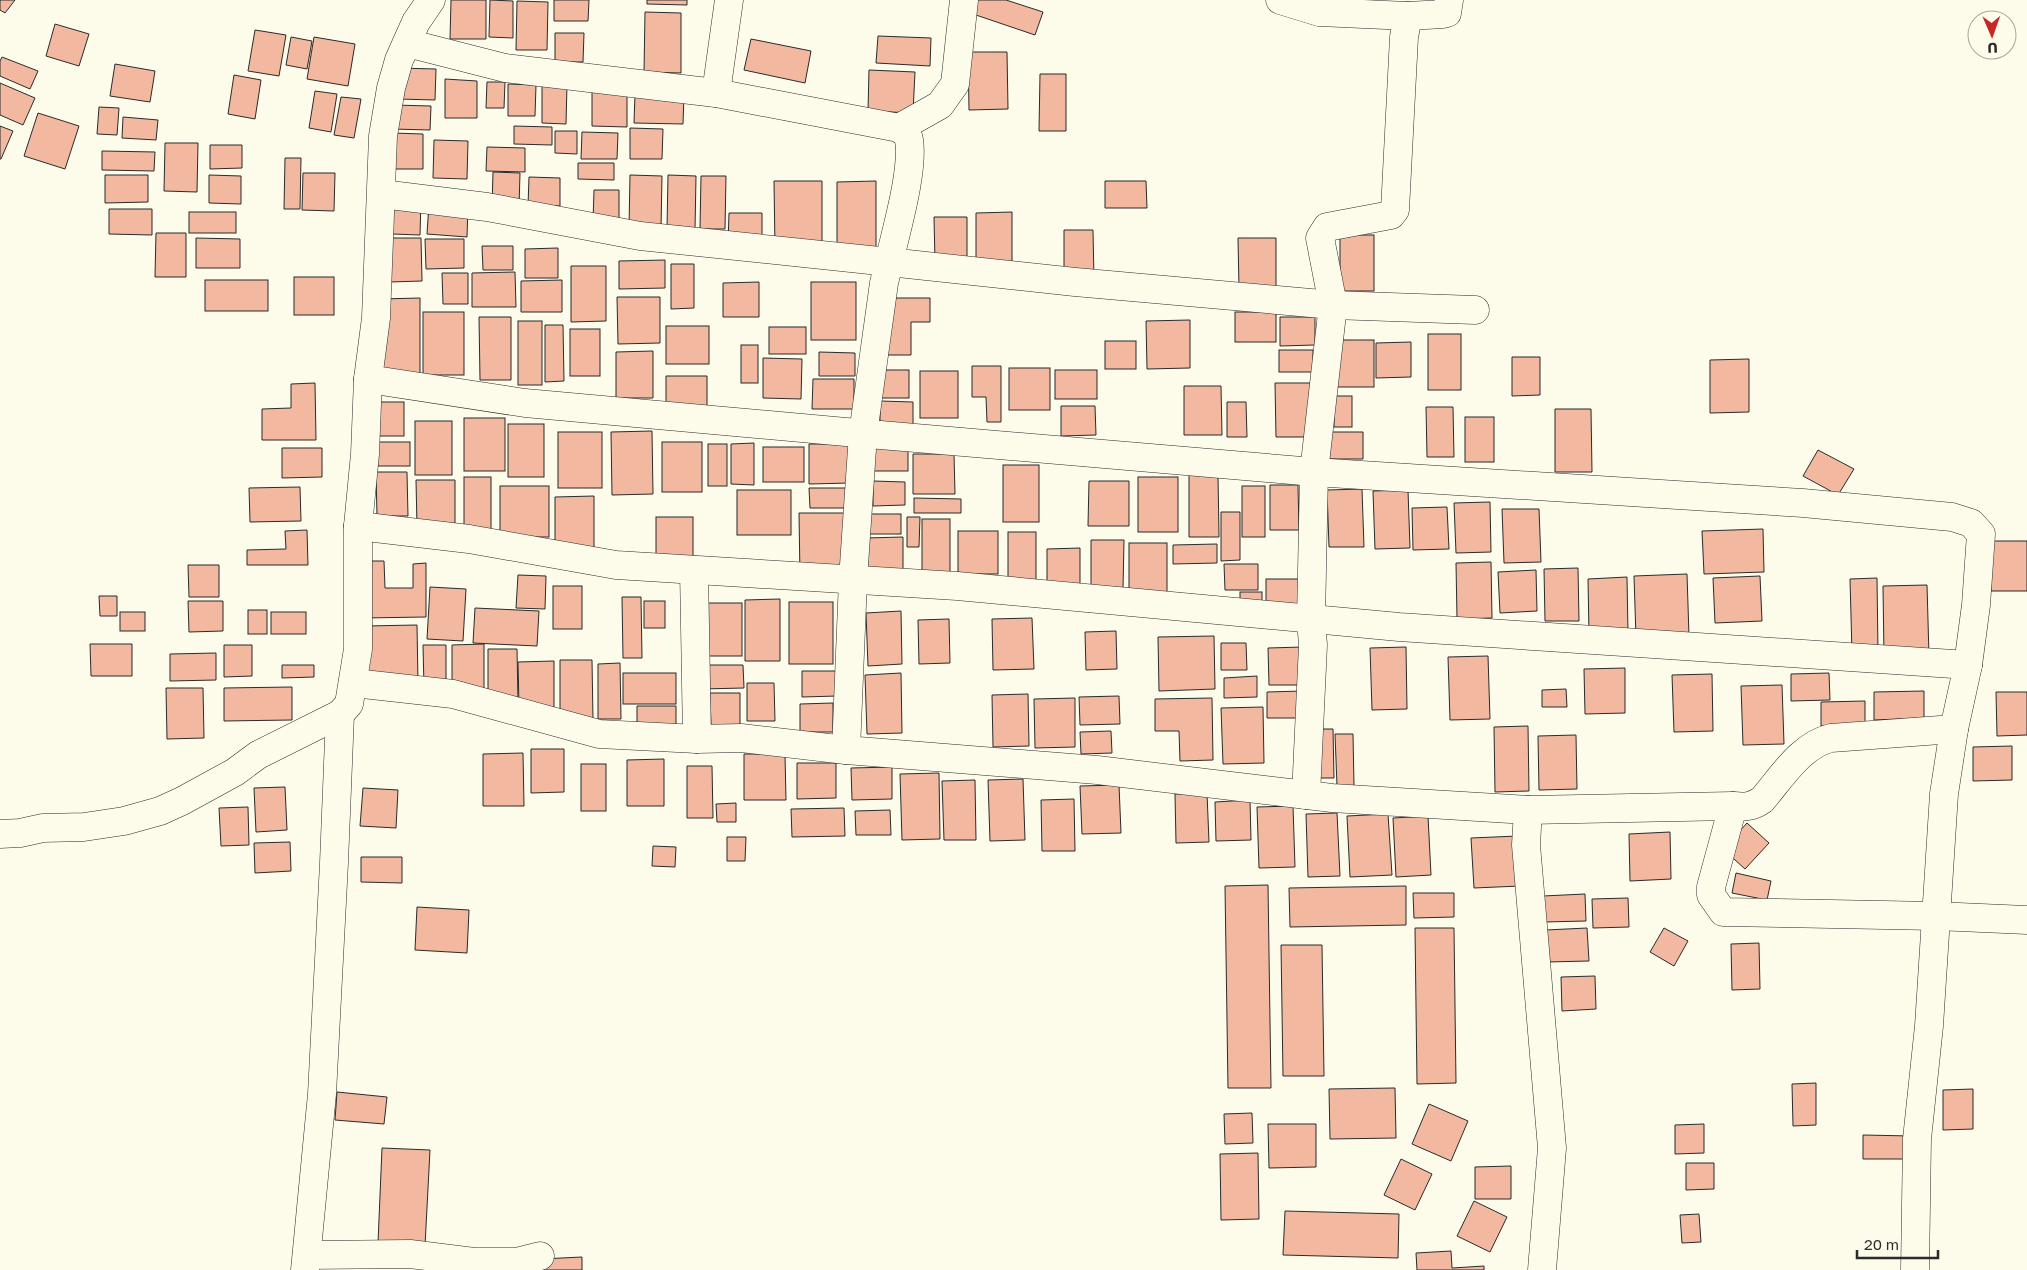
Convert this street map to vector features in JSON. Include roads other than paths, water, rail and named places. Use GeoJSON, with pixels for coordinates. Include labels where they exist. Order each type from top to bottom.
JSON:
{"type":"FeatureCollection","features":[{"type":"Feature","properties":{"kind":"street"},"geometry":{"type":"LineString","coordinates":[[0,834],[20,833],[43,828],[84,827],[116,822],[160,810],[182,801],[235,772],[258,755],[340,714],[349,704],[354,683],[358,649],[358,526],[365,454],[368,379],[376,318],[383,136],[394,77],[416,22],[431,0]]}},
{"type":"Feature","properties":{"kind":"street"},"geometry":{"type":"LineString","coordinates":[[716,93],[729,0]]}},
{"type":"Feature","properties":{"kind":"street"},"geometry":{"type":"LineString","coordinates":[[899,128],[940,105],[955,84],[964,0]]}},
{"type":"Feature","properties":{"kind":"street"},"geometry":{"type":"LineString","coordinates":[[1280,0],[1319,12],[1406,28],[1447,12],[1449,0]]}},
{"type":"Feature","properties":{"kind":"street"},"geometry":{"type":"LineString","coordinates":[[1306,795],[1313,645],[1311,620],[1314,472],[1333,305],[1320,238],[1322,232],[1327,227],[1391,215],[1395,210],[1406,28]]}},
{"type":"Feature","properties":{"kind":"street"},"geometry":{"type":"LineString","coordinates":[[407,43],[505,68],[716,93],[899,128],[906,133],[909,140],[908,174],[884,283],[863,434],[853,580],[846,750]]}},
{"type":"Feature","properties":{"kind":"street"},"geometry":{"type":"LineString","coordinates":[[382,194],[487,207],[640,236],[1075,282],[1333,305],[1476,310]]}},
{"type":"Feature","properties":{"kind":"street"},"geometry":{"type":"LineString","coordinates":[[368,379],[525,403],[863,434],[1314,472],[1803,503],[1952,517],[1971,523],[1980,534],[1976,605],[1968,666],[1954,730],[1944,794],[1929,1026],[1918,1140],[1915,1270]]}},
{"type":"Feature","properties":{"kind":"street"},"geometry":{"type":"LineString","coordinates":[[358,526],[469,539],[616,565],[957,586],[1311,620],[1968,666]]}},
{"type":"Feature","properties":{"kind":"street"},"geometry":{"type":"LineString","coordinates":[[694,570],[697,739]]}},
{"type":"Feature","properties":{"kind":"street"},"geometry":{"type":"LineString","coordinates":[[354,683],[452,694],[599,734],[697,739],[741,738],[846,750],[1097,770],[1332,798],[1528,810],[1746,807],[1762,800],[1806,750],[1818,741],[1831,738],[1954,730]]}},
{"type":"Feature","properties":{"kind":"street"},"geometry":{"type":"LineString","coordinates":[[340,714],[322,1094],[306,1262],[410,1254],[474,1262],[516,1262],[540,1256]]}},
{"type":"Feature","properties":{"kind":"street"},"geometry":{"type":"LineString","coordinates":[[1733,806],[1711,887],[1711,895],[1723,912],[1936,916],[2027,920]]}},
{"type":"Feature","properties":{"kind":"street"},"geometry":{"type":"LineString","coordinates":[[1528,810],[1527,854],[1552,1148],[1542,1270]]}}]}
